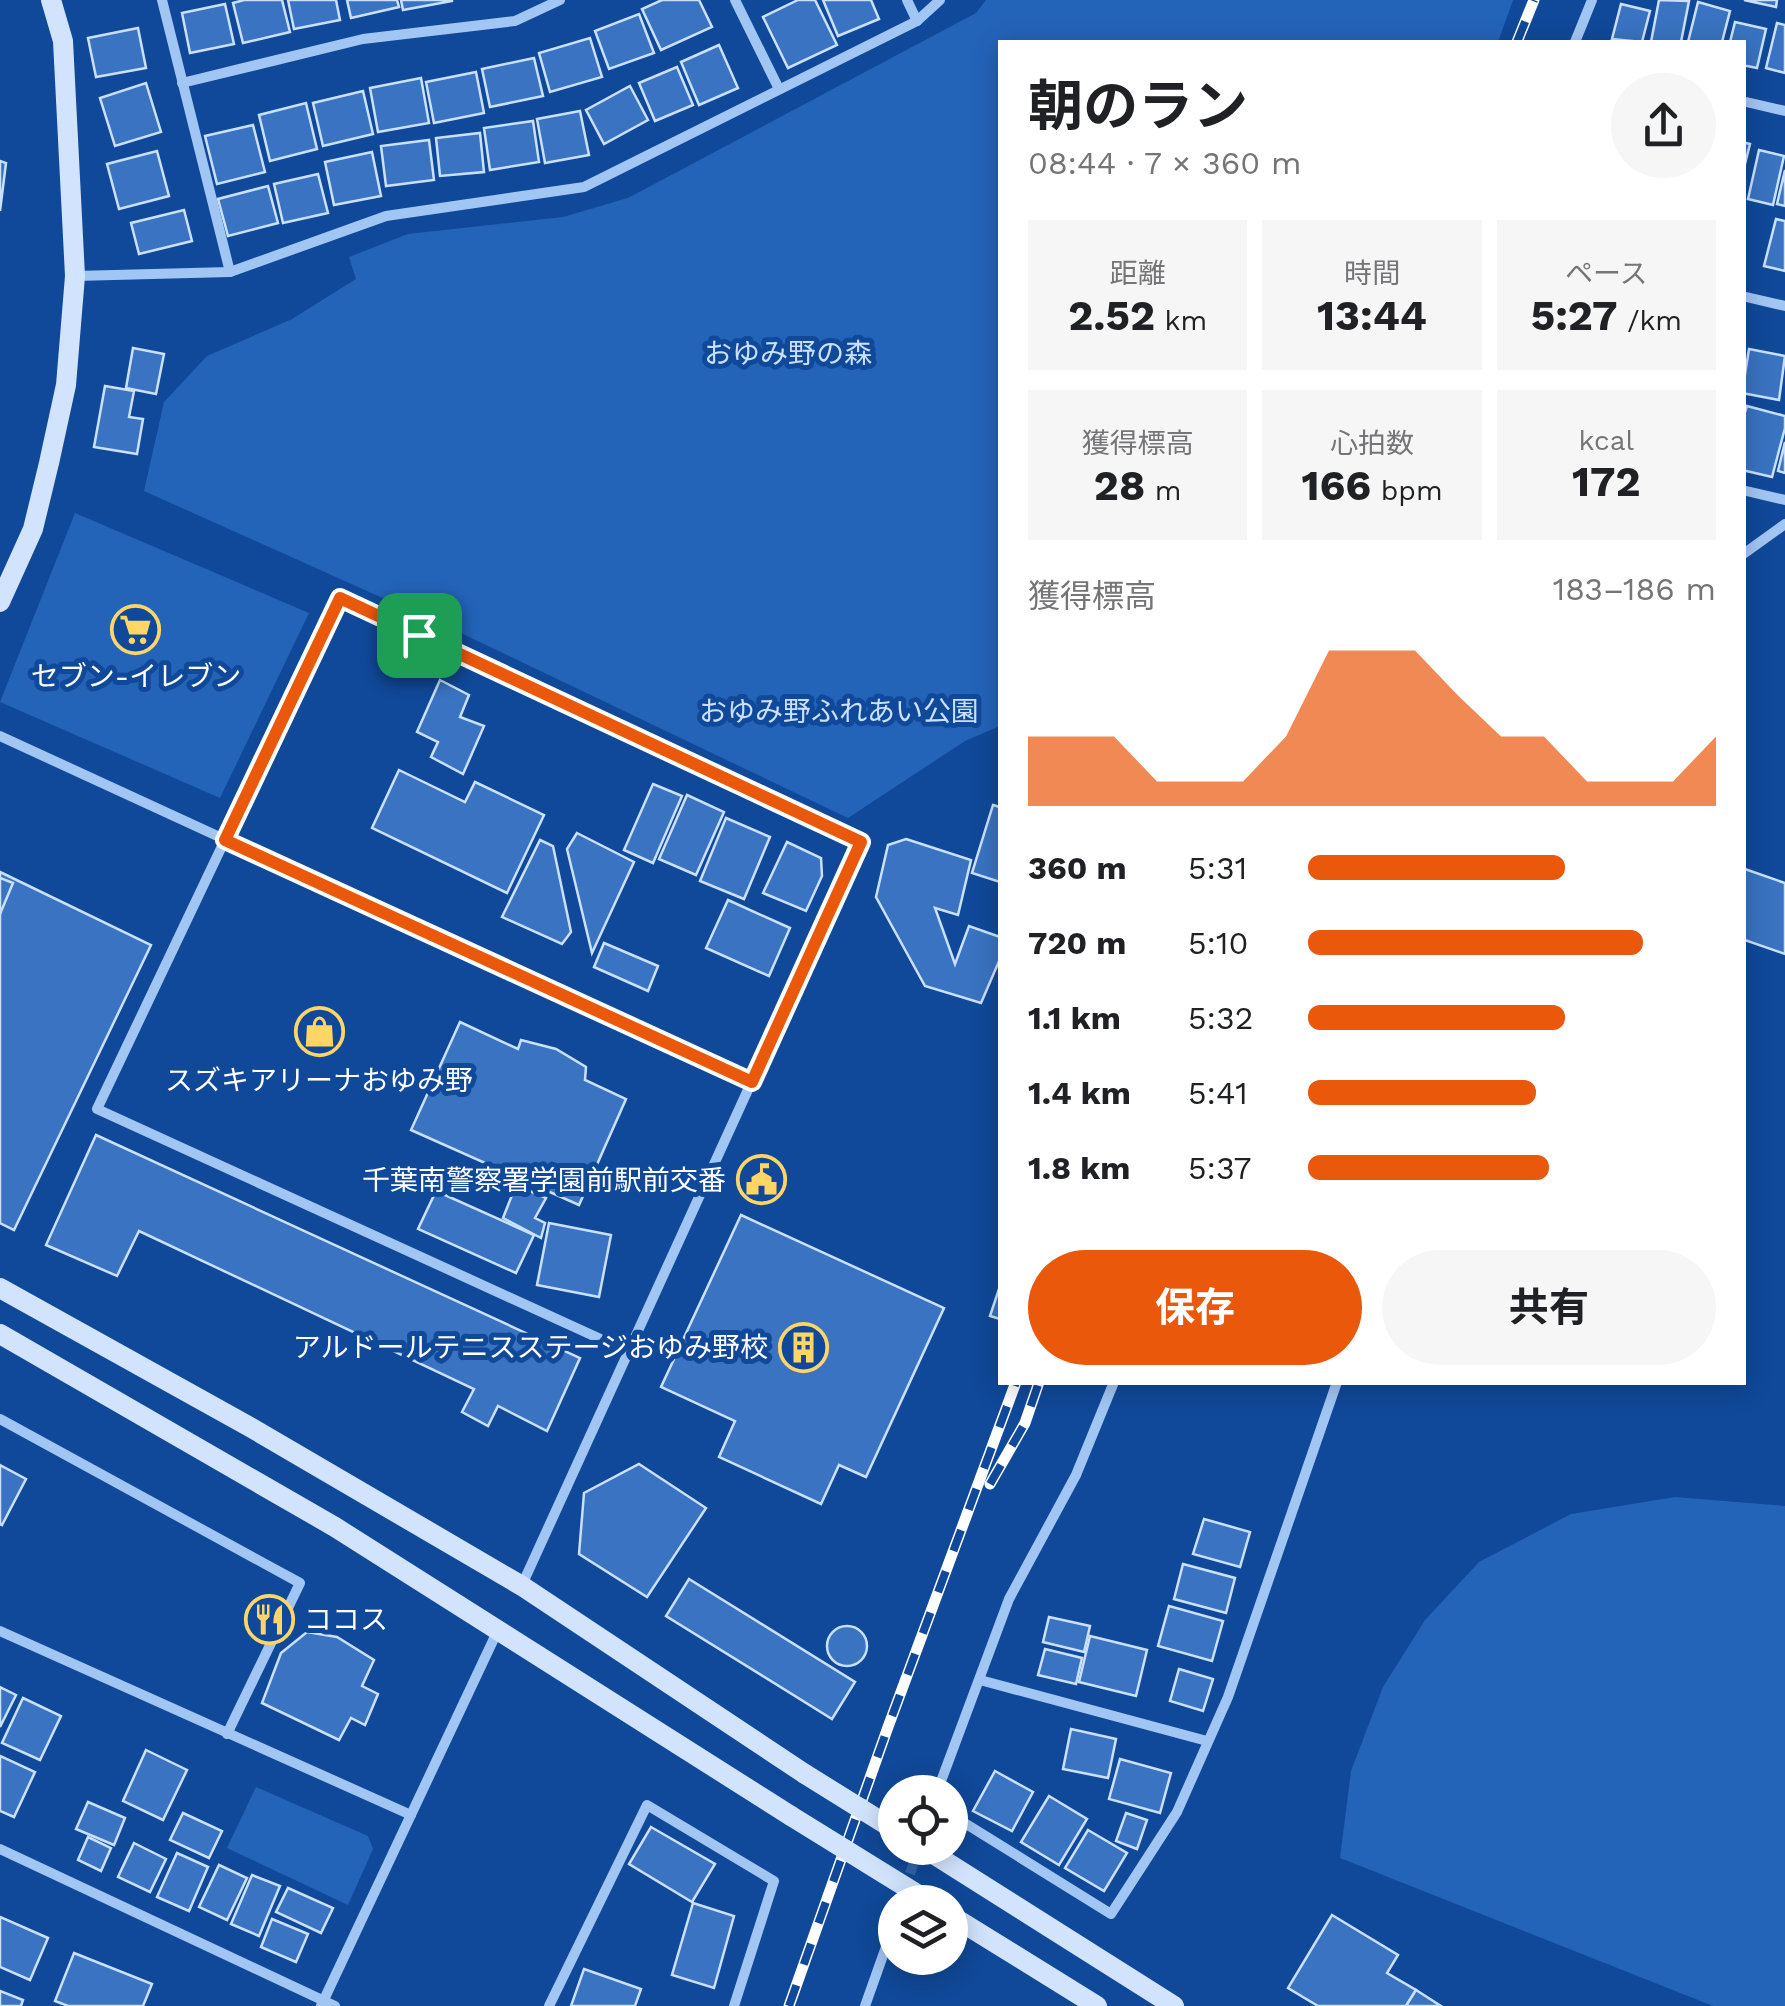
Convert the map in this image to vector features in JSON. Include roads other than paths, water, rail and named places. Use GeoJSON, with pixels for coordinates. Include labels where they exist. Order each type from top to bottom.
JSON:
{"type":"FeatureCollection","features":[{"type":"Feature","properties":{"kind":"street"},"geometry":{"type":"LineString","coordinates":[[0,602],[33,528],[66,384],[75,276],[63,40],[51,0]]}},
{"type":"Feature","properties":{"kind":"street"},"geometry":{"type":"LineString","coordinates":[[162,0],[230,272]]}},
{"type":"Feature","properties":{"kind":"street"},"geometry":{"type":"LineString","coordinates":[[182,83],[363,39],[515,21],[560,0]]}},
{"type":"Feature","properties":{"kind":"street"},"geometry":{"type":"LineString","coordinates":[[735,0],[780,89]]}},
{"type":"Feature","properties":{"kind":"street"},"geometry":{"type":"LineString","coordinates":[[906,0],[917,21]]}},
{"type":"Feature","properties":{"kind":"street"},"geometry":{"type":"LineString","coordinates":[[75,276],[230,272],[386,216],[584,187],[917,21],[940,0]]}},
{"type":"Feature","properties":{"kind":"street"},"geometry":{"type":"LineString","coordinates":[[1576,40],[1592,0]]}},
{"type":"Feature","properties":{"kind":"street"},"geometry":{"type":"LineString","coordinates":[[1746,102],[1785,111]]}},
{"type":"Feature","properties":{"kind":"street"},"geometry":{"type":"LineString","coordinates":[[1746,297],[1785,306]]}},
{"type":"Feature","properties":{"kind":"street"},"geometry":{"type":"LineString","coordinates":[[1746,491],[1785,500]]}},
{"type":"Feature","properties":{"kind":"street"},"geometry":{"type":"LineString","coordinates":[[1746,552],[1785,524]]}},
{"type":"Feature","properties":{"kind":"street"},"geometry":{"type":"LineString","coordinates":[[522,1586],[629,1352],[861,842],[340,598],[97,1109],[629,1352]]}},
{"type":"Feature","properties":{"kind":"street"},"geometry":{"type":"LineString","coordinates":[[0,736],[752,1082]]}},
{"type":"Feature","properties":{"kind":"street"},"geometry":{"type":"LineString","coordinates":[[0,1288],[250,1427],[522,1586],[878,1819]]}},
{"type":"Feature","properties":{"kind":"street"},"geometry":{"type":"LineString","coordinates":[[0,1334],[334,1527],[903,1885]]}},
{"type":"Feature","properties":{"kind":"street"},"geometry":{"type":"LineString","coordinates":[[944,1775],[1009,1599],[1076,1475],[1113,1385]]}},
{"type":"Feature","properties":{"kind":"street"},"geometry":{"type":"LineString","coordinates":[[968,1825],[1111,1914],[1177,1812],[1228,1697],[1336,1385]]}},
{"type":"Feature","properties":{"kind":"street"},"geometry":{"type":"LineString","coordinates":[[0,1419],[300,1583],[227,1734]]}},
{"type":"Feature","properties":{"kind":"street"},"geometry":{"type":"LineString","coordinates":[[0,1850],[327,2004],[498,1630]]}},
{"type":"Feature","properties":{"kind":"street"},"geometry":{"type":"LineString","coordinates":[[0,1631],[411,1815]]}},
{"type":"Feature","properties":{"kind":"street"},"geometry":{"type":"LineString","coordinates":[[980,1680],[1207,1741]]}},
{"type":"Feature","properties":{"kind":"street"},"geometry":{"type":"LineString","coordinates":[[548,2006],[646,1805],[774,1881],[734,2006]]}},
{"type":"Feature","properties":{"kind":"street"},"geometry":{"type":"LineString","coordinates":[[953,1865],[1174,2006]]}},
{"type":"Feature","properties":{"kind":"street"},"geometry":{"type":"LineString","coordinates":[[968,1926],[1097,2006]]}},
{"type":"Feature","properties":{"kind":"street"},"geometry":{"type":"LineString","coordinates":[[865,2006],[878,1969]]}},
{"type":"Feature","properties":{"kind":"tunnel"},"geometry":{"type":"LineString","coordinates":[[906,1885],[913,1865]]}},
{"type":"Feature","properties":{"kind":"railway"},"geometry":{"type":"LineString","coordinates":[[1518,40],[1534,0]]}},
{"type":"Feature","properties":{"kind":"railway"},"geometry":{"type":"LineString","coordinates":[[789,2006],[1015,1385]]}},
{"type":"Feature","properties":{"kind":"railway"},"geometry":{"type":"LineString","coordinates":[[990,1484],[1025,1423],[1038,1385]]}},
{"type":"Feature","properties":{"kind":"place","name":"セブン-イレブン"},"geometry":{"type":"Point","coordinates":[136,629]}},
{"type":"Feature","properties":{"kind":"place","name":"スズキアリーナおゆみ野"},"geometry":{"type":"Point","coordinates":[319,1032]}},
{"type":"Feature","properties":{"kind":"place","name":"千葉南警察署学園前駅前交番"},"geometry":{"type":"Point","coordinates":[761,1180]}},
{"type":"Feature","properties":{"kind":"place","name":"アルドールテニスステージおゆみ野校"},"geometry":{"type":"Point","coordinates":[803,1347]}},
{"type":"Feature","properties":{"kind":"place","name":"ココス"},"geometry":{"type":"Point","coordinates":[269,1619]}},
{"type":"Feature","properties":{"kind":"park label","name":"おゆみ野の森"},"geometry":{"type":"Point","coordinates":[788,353]}},
{"type":"Feature","properties":{"kind":"park label","name":"おゆみ野ふれあい公園"},"geometry":{"type":"Point","coordinates":[839,711]}}]}
